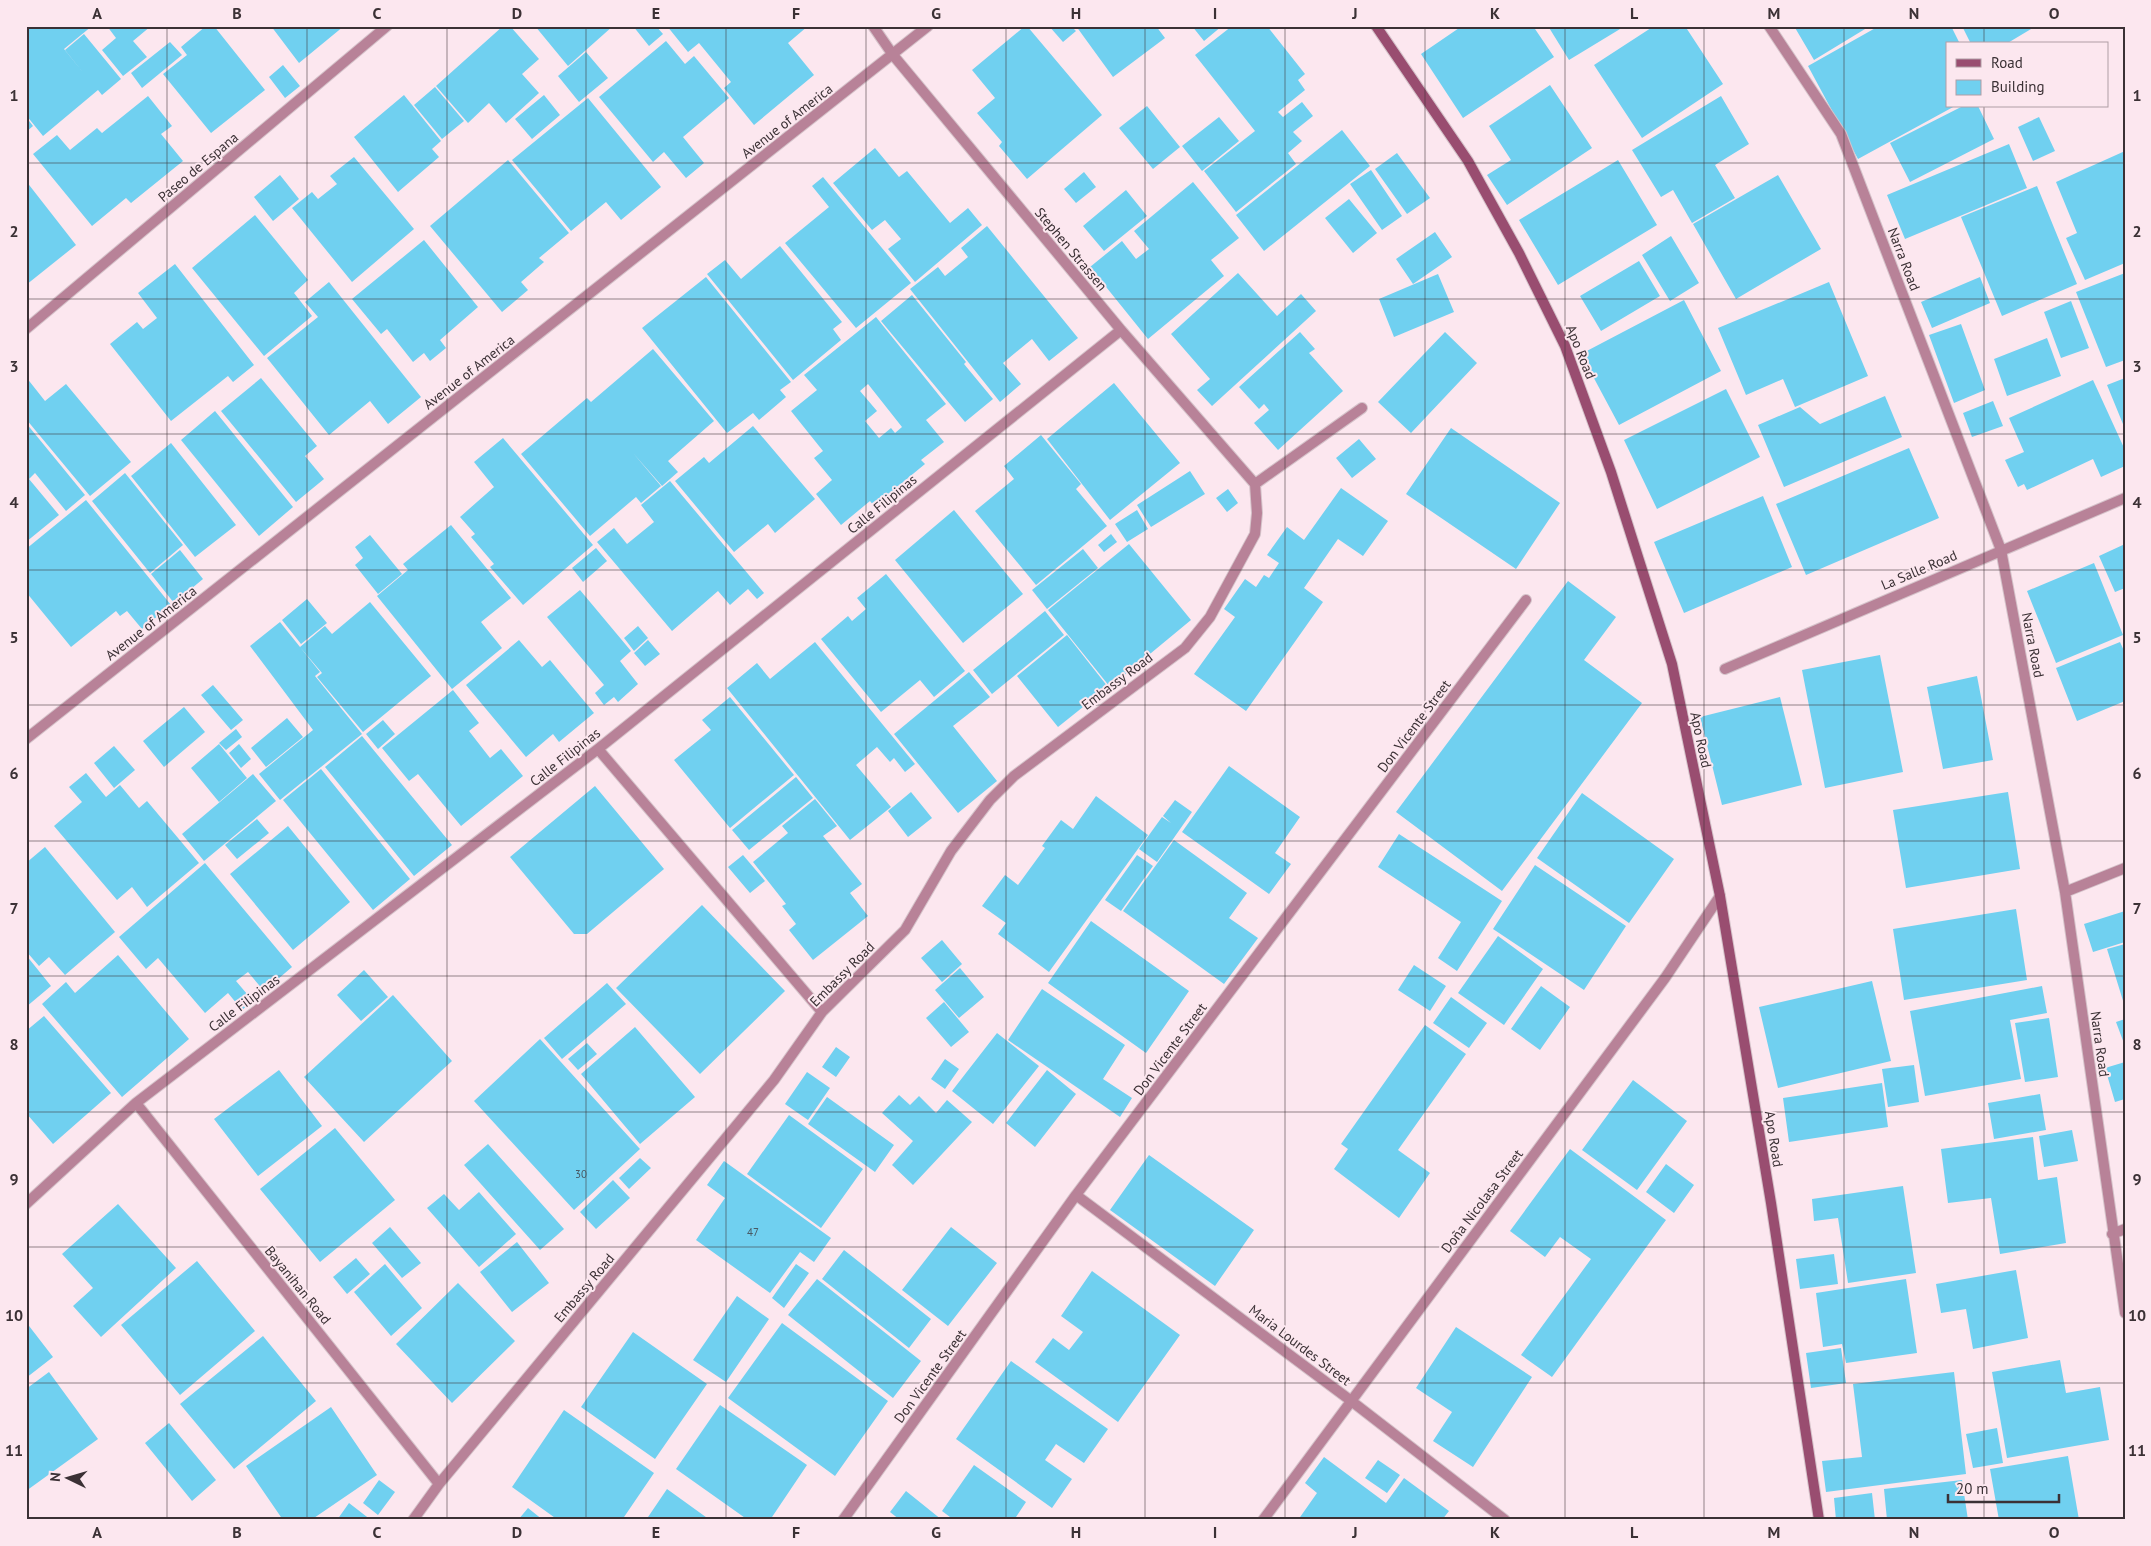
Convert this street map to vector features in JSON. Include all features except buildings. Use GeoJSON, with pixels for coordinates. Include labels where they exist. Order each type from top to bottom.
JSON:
{"type":"FeatureCollection","features":[{"type":"Feature","properties":{"kind":"street","name":"Paseo de Espana"},"geometry":{"type":"LineString","coordinates":[[26,329],[387,26]]}},
{"type":"Feature","properties":{"kind":"street","name":"Stephen Strassen"},"geometry":{"type":"LineString","coordinates":[[873,26],[893,55],[1121,330],[1255,484]]}},
{"type":"Feature","properties":{"kind":"street","name":"Avenue of America"},"geometry":{"type":"LineString","coordinates":[[26,739],[928,26]]}},
{"type":"Feature","properties":{"kind":"street","name":"Apo Road"},"geometry":{"type":"LineString","coordinates":[[1376,26],[1468,161],[1519,253],[1566,346],[1611,472],[1672,664],[1720,896],[1771,1203],[1819,1520]]}},
{"type":"Feature","properties":{"kind":"street","name":"Narra Road"},"geometry":{"type":"LineString","coordinates":[[1769,26],[1841,134],[2001,550],[2065,892],[2112,1234],[2125,1313]]}},
{"type":"Feature","properties":{"kind":"street","name":"Calle Filipinas"},"geometry":{"type":"LineString","coordinates":[[26,1204],[136,1104],[598,749],[1121,330]]}},
{"type":"Feature","properties":{"kind":"street"},"geometry":{"type":"LineString","coordinates":[[1255,484],[1362,408]]}},
{"type":"Feature","properties":{"kind":"street","name":"Embassy Road"},"geometry":{"type":"LineString","coordinates":[[413,1520],[439,1484],[774,1080],[822,1012],[905,930],[951,851],[990,800],[1014,776],[1185,648],[1210,616],[1255,534],[1258,513],[1255,484]]}},
{"type":"Feature","properties":{"kind":"street","name":"La Salle Road"},"geometry":{"type":"LineString","coordinates":[[1724,669],[2125,498]]}},
{"type":"Feature","properties":{"kind":"street","name":"Don Vicente Street"},"geometry":{"type":"LineString","coordinates":[[843,1520],[1076,1195],[1526,600]]}},
{"type":"Feature","properties":{"kind":"street"},"geometry":{"type":"LineString","coordinates":[[598,749],[822,1012]]}},
{"type":"Feature","properties":{"kind":"street"},"geometry":{"type":"LineString","coordinates":[[2065,892],[2125,868]]}},
{"type":"Feature","properties":{"kind":"street","name":"Doña Nicolasa Street"},"geometry":{"type":"LineString","coordinates":[[1263,1520],[1350,1400],[1665,978],[1720,896]]}},
{"type":"Feature","properties":{"kind":"street","name":"Bayanihan Road"},"geometry":{"type":"LineString","coordinates":[[136,1104],[439,1484]]}},
{"type":"Feature","properties":{"kind":"street","name":"Maria Lourdes Street"},"geometry":{"type":"LineString","coordinates":[[1076,1195],[1350,1400],[1505,1520]]}},
{"type":"Feature","properties":{"kind":"street"},"geometry":{"type":"LineString","coordinates":[[2112,1234],[2125,1229]]}}]}
